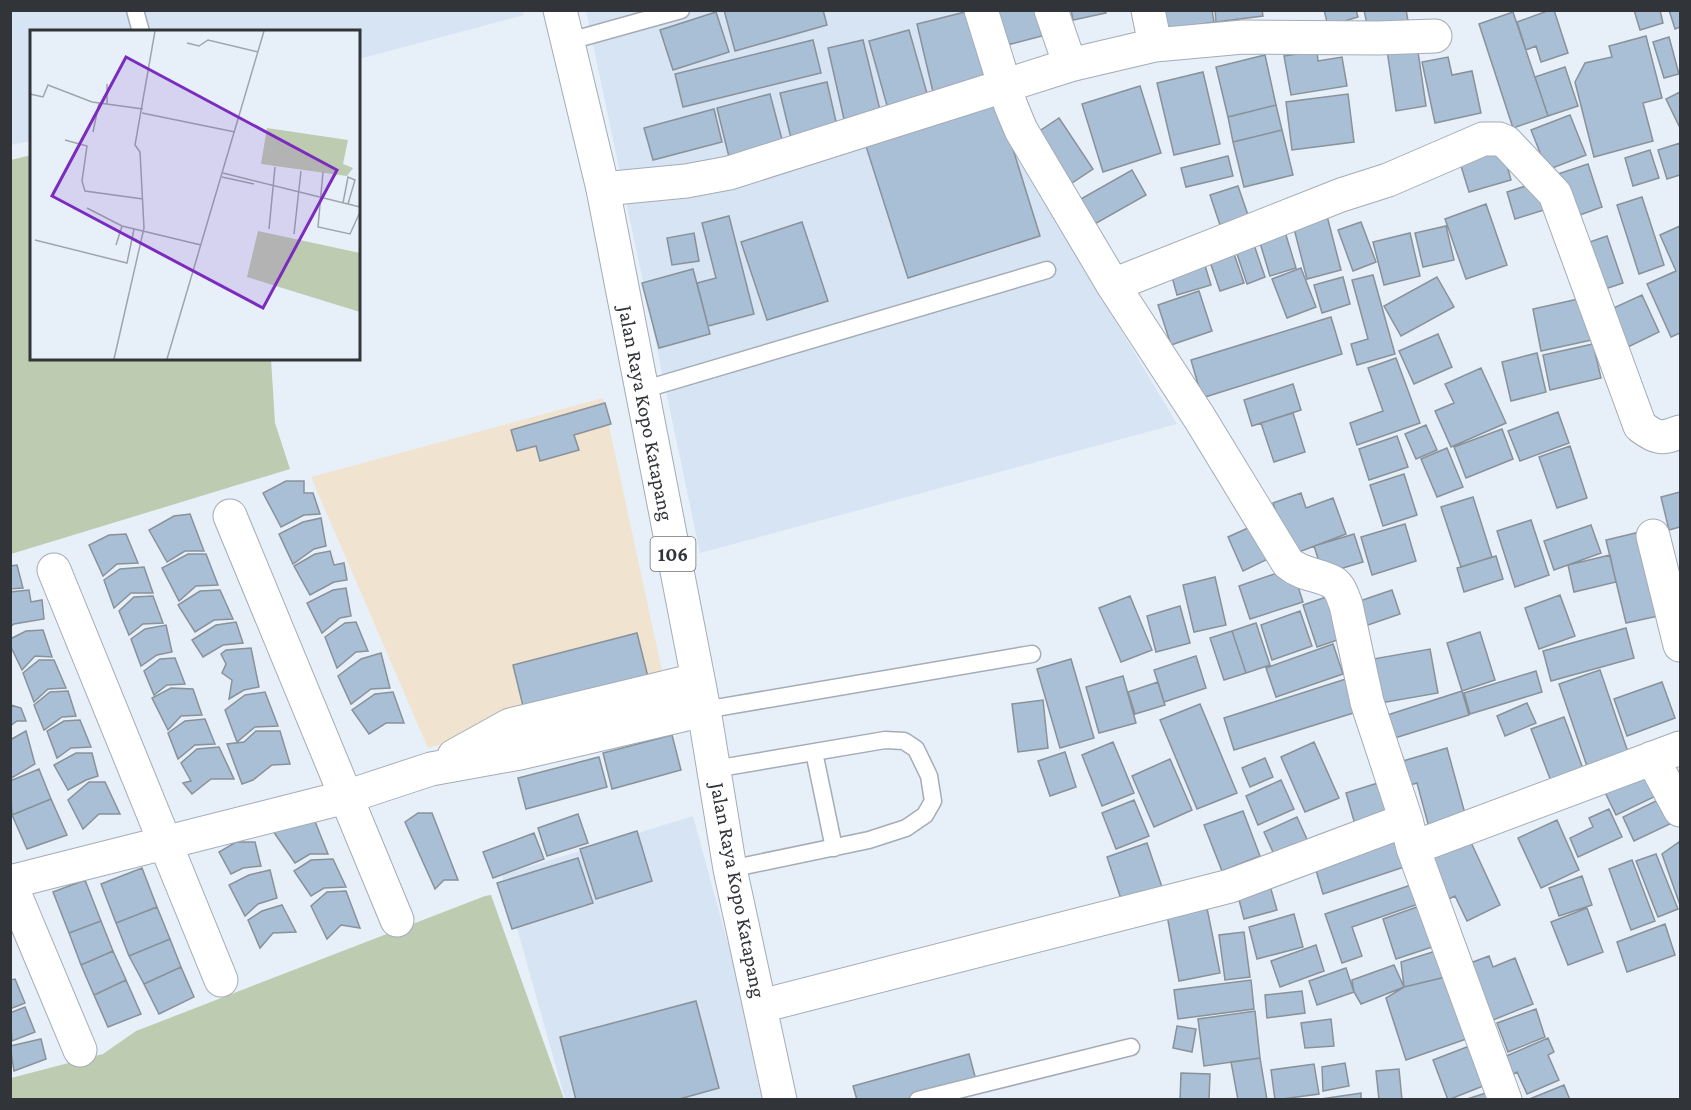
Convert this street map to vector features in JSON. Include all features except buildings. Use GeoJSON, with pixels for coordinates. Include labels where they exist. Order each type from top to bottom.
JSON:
{"type":"FeatureCollection","features":[{"type":"Feature","properties":{"kind":"street","name":"Jalan Raya Kopo Katapang"},"geometry":{"type":"LineString","coordinates":[[560,10],[603,189],[714,769],[730,869],[780,1100]]}},
{"type":"Feature","properties":{"kind":"street"},"geometry":{"type":"LineString","coordinates":[[981,10],[1021,130],[1113,285],[1199,417],[1288,562],[1298,570],[1334,583],[1341,592],[1346,605],[1366,702],[1409,834],[1505,1100]]}},
{"type":"Feature","properties":{"kind":"street"},"geometry":{"type":"LineString","coordinates":[[1051,10],[1070,65]]}},
{"type":"Feature","properties":{"kind":"street"},"geometry":{"type":"LineString","coordinates":[[1148,10],[1155,45]]}},
{"type":"Feature","properties":{"kind":"street"},"geometry":{"type":"LineString","coordinates":[[603,189],[686,181],[729,173],[1070,65],[1155,45],[1243,37],[1435,36]]}},
{"type":"Feature","properties":{"kind":"street"},"geometry":{"type":"LineString","coordinates":[[1113,285],[1341,195],[1388,180],[1483,139],[1499,139],[1506,142],[1555,194],[1640,426],[1654,437],[1666,437],[1680,432]]}},
{"type":"Feature","properties":{"kind":"street"},"geometry":{"type":"LineString","coordinates":[[230,516],[397,920]]}},
{"type":"Feature","properties":{"kind":"street"},"geometry":{"type":"LineString","coordinates":[[1653,536],[1680,645]]}},
{"type":"Feature","properties":{"kind":"street"},"geometry":{"type":"LineString","coordinates":[[54,570],[221,980]]}},
{"type":"Feature","properties":{"kind":"street"},"geometry":{"type":"LineString","coordinates":[[80,1050],[10,883],[346,797],[431,769],[520,753],[700,695]]}},
{"type":"Feature","properties":{"kind":"street"},"geometry":{"type":"LineString","coordinates":[[761,1006],[1230,886],[1409,834],[1666,753],[1680,810]]}},
{"type":"Feature","properties":{"kind":"lane"},"geometry":{"type":"LineString","coordinates":[[135,10],[140,30]]}},
{"type":"Feature","properties":{"kind":"lane"},"geometry":{"type":"LineString","coordinates":[[566,42],[681,10]]}},
{"type":"Feature","properties":{"kind":"lane"},"geometry":{"type":"LineString","coordinates":[[642,390],[1047,270]]}},
{"type":"Feature","properties":{"kind":"lane"},"geometry":{"type":"LineString","coordinates":[[700,695],[1032,654]]}},
{"type":"Feature","properties":{"kind":"lane"},"geometry":{"type":"LineString","coordinates":[[714,769],[885,740],[904,741],[916,749],[929,776],[933,801],[925,816],[906,828],[869,840],[730,869]]}},
{"type":"Feature","properties":{"kind":"lane"},"geometry":{"type":"LineString","coordinates":[[814,752],[834,848]]}},
{"type":"Feature","properties":{"kind":"lane"},"geometry":{"type":"LineString","coordinates":[[918,1100],[1131,1047]]}},
{"type":"Feature","properties":{"kind":"shaded area"},"geometry":{"type":"Polygon","coordinates":[[[523,10],[524,15],[360,59],[360,30],[30,30],[30,141],[11,145],[10,11],[523,10]]]}},
{"type":"Feature","properties":{"kind":"shaded area"},"geometry":{"type":"Polygon","coordinates":[[[586,11],[966,11],[1005,136],[1177,424],[700,553],[586,11]]]}},
{"type":"Feature","properties":{"kind":"shaded area"},"geometry":{"type":"Polygon","coordinates":[[[603,398],[664,680],[428,748],[311,477],[603,398]]]}},
{"type":"Feature","properties":{"kind":"shaded area"},"geometry":{"type":"Polygon","coordinates":[[[693,816],[770,1099],[565,1099],[502,875],[693,816]]]}},
{"type":"Feature","properties":{"kind":"green space"},"geometry":{"type":"Polygon","coordinates":[[[30,155],[30,360],[271,360],[275,423],[290,469],[11,554],[11,160],[30,155]]]}},
{"type":"Feature","properties":{"kind":"green space"},"geometry":{"type":"Polygon","coordinates":[[[491,895],[564,1099],[11,1100],[11,1078],[103,1054],[136,1031],[491,895]]]}}]}
